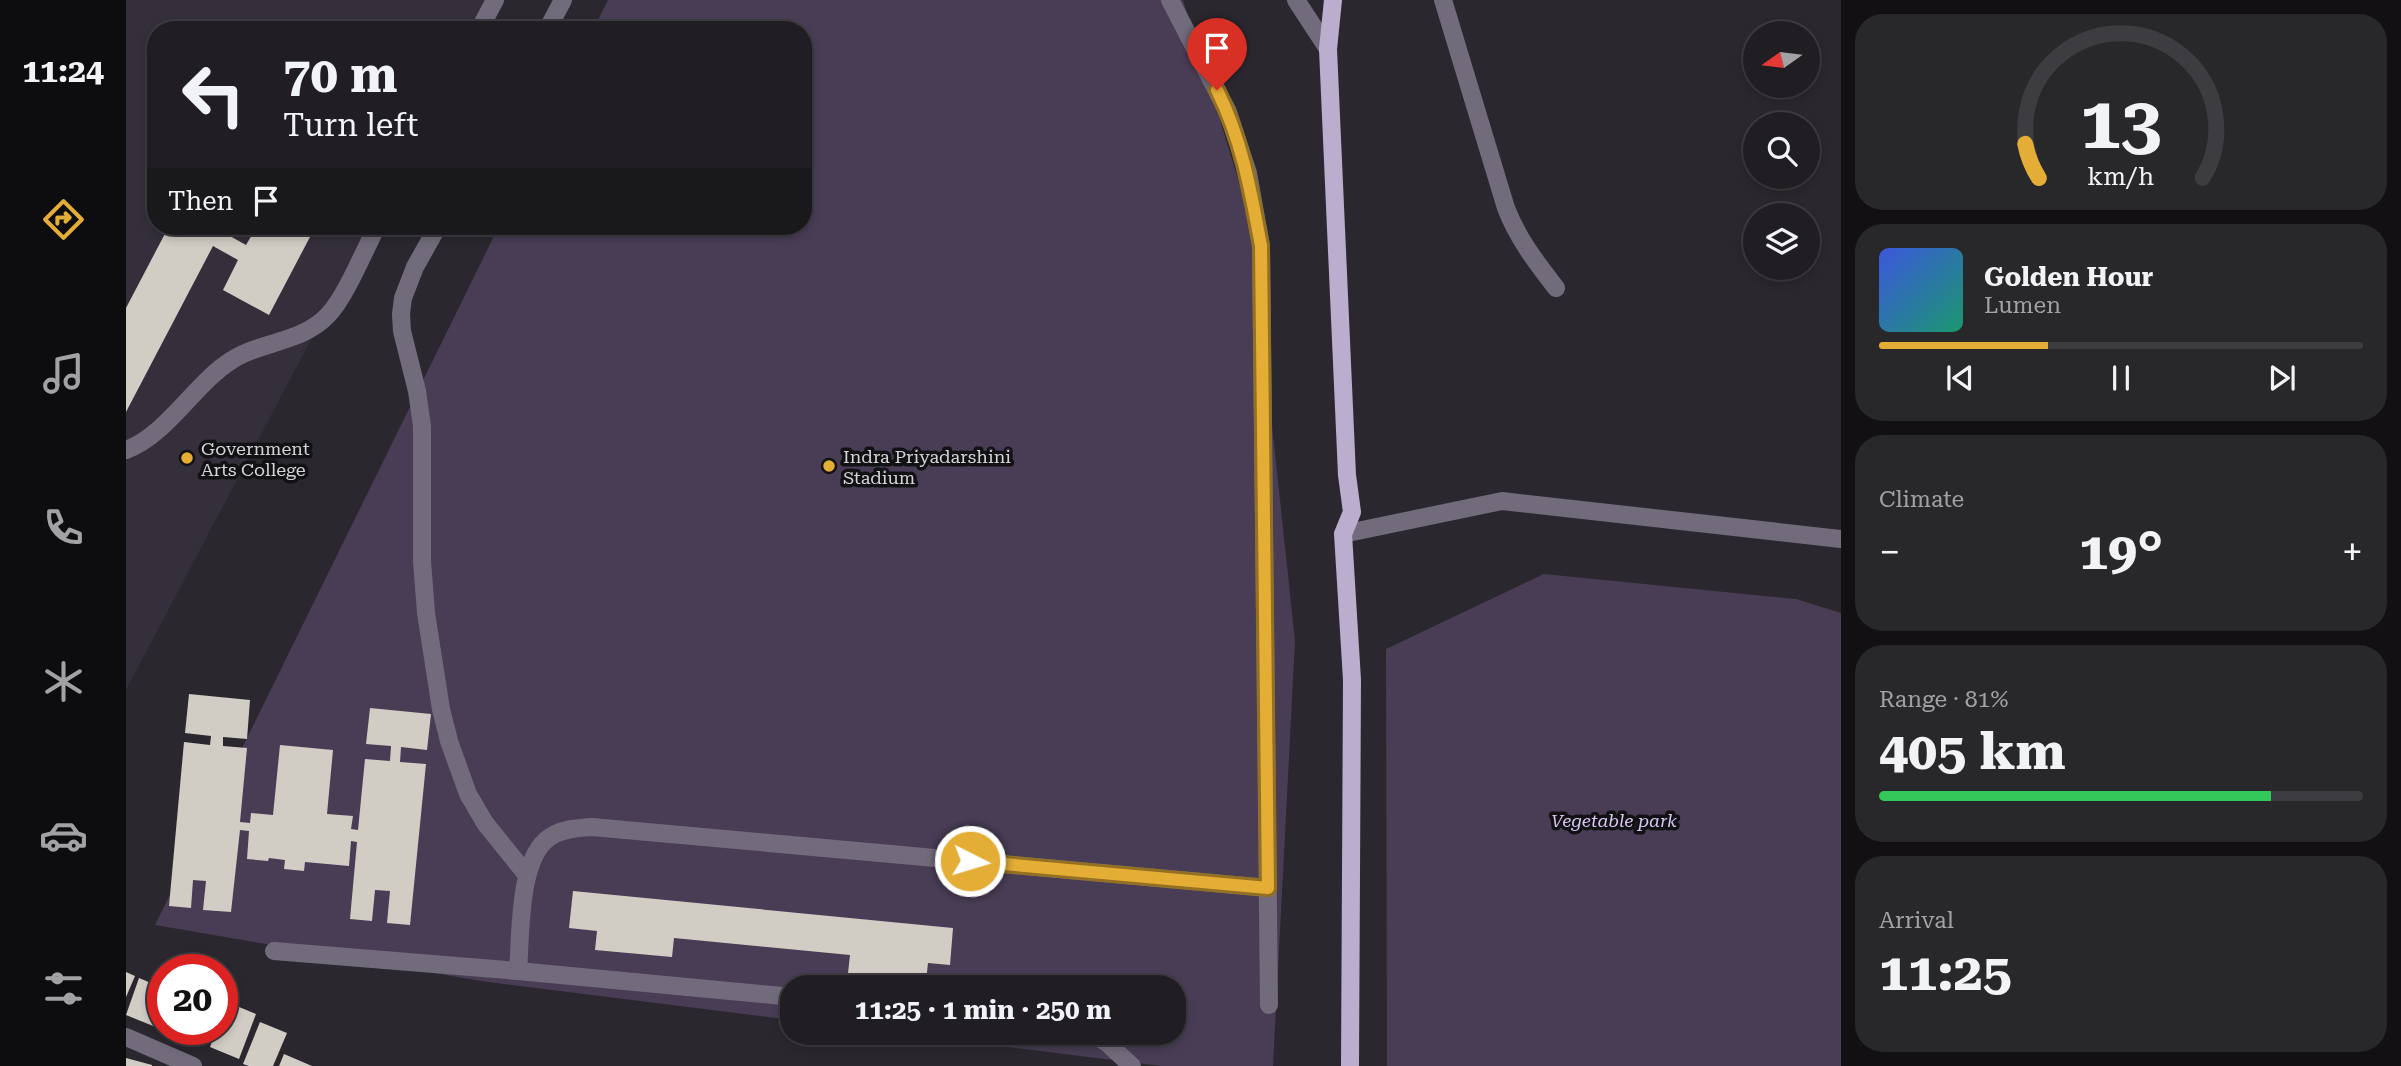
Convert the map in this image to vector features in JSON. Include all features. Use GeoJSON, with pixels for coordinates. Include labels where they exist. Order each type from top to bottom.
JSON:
{"type":"FeatureCollection","features":[{"type":"Feature","properties":{"kind":"main road"},"geometry":{"type":"LineString","coordinates":[[1333,0],[1328,49],[1347,475],[1352,512],[1343,534],[1352,680],[1350,1066]]}},
{"type":"Feature","properties":{"kind":"street"},"geometry":{"type":"LineString","coordinates":[[484,21],[495,0]]}},
{"type":"Feature","properties":{"kind":"street"},"geometry":{"type":"LineString","coordinates":[[552,21],[563,0]]}},
{"type":"Feature","properties":{"kind":"street"},"geometry":{"type":"LineString","coordinates":[[1170,0],[1228,112],[1248,173],[1261,246],[1269,1005]]}},
{"type":"Feature","properties":{"kind":"street"},"geometry":{"type":"LineString","coordinates":[[1296,0],[1328,49]]}},
{"type":"Feature","properties":{"kind":"street"},"geometry":{"type":"LineString","coordinates":[[1443,0],[1515,232],[1556,288]]}},
{"type":"Feature","properties":{"kind":"street"},"geometry":{"type":"LineString","coordinates":[[126,450],[155,431],[234,358],[303,333],[329,314],[372,235]]}},
{"type":"Feature","properties":{"kind":"street"},"geometry":{"type":"LineString","coordinates":[[433,235],[402,298],[401,314],[402,331],[417,391],[422,426],[422,561],[426,613],[444,720],[468,794],[485,823],[526,874]]}},
{"type":"Feature","properties":{"kind":"street"},"geometry":{"type":"LineString","coordinates":[[1343,534],[1502,501],[1841,539]]}},
{"type":"Feature","properties":{"kind":"street"},"geometry":{"type":"LineString","coordinates":[[518,971],[526,874],[534,853],[550,836],[570,829],[592,827],[1268,888]]}},
{"type":"Feature","properties":{"kind":"street"},"geometry":{"type":"LineString","coordinates":[[274,951],[780,996]]}},
{"type":"Feature","properties":{"kind":"street"},"geometry":{"type":"LineString","coordinates":[[126,1037],[193,1066]]}},
{"type":"Feature","properties":{"kind":"street"},"geometry":{"type":"LineString","coordinates":[[1109,1045],[1132,1066]]}},
{"type":"Feature","properties":{"kind":"shaded area","name":"Government Arts College"},"geometry":{"type":"Polygon","coordinates":[[[126,0],[491,0],[480,21],[147,21],[147,235],[366,235],[126,690],[126,0]]]}},
{"type":"Feature","properties":{"kind":"green space","name":"Indra Priyadarshini Stadium"},"geometry":{"type":"Polygon","coordinates":[[[608,0],[1183,0],[1250,218],[1295,641],[1273,1066],[1161,1066],[991,1045],[1186,1045],[1186,975],[780,975],[780,1018],[481,981],[155,925],[495,235],[812,235],[812,21],[598,21],[608,0]]]}},
{"type":"Feature","properties":{"kind":"green space","name":"Vegetable park"},"geometry":{"type":"Polygon","coordinates":[[[1544,574],[1796,599],[1841,613],[1841,1066],[1387,1066],[1386,649],[1544,574]]]}},
{"type":"Feature","properties":{"kind":"building"},"geometry":{"type":"Polygon","coordinates":[[[164,235],[228,235],[246,245],[252,235],[311,235],[269,315],[223,290],[238,260],[213,246],[126,412],[126,308],[164,235]]]}},
{"type":"Feature","properties":{"kind":"building"},"geometry":{"type":"Polygon","coordinates":[[[189,694],[250,700],[247,739],[223,737],[223,746],[247,748],[240,822],[250,823],[251,813],[273,815],[280,745],[333,750],[327,814],[353,816],[351,829],[358,830],[365,759],[390,761],[391,746],[366,744],[370,708],[431,714],[427,750],[401,747],[400,762],[426,764],[410,925],[387,923],[390,891],[375,890],[372,921],[350,919],[357,842],[351,841],[349,866],[305,862],[304,871],[284,869],[285,860],[247,859],[249,831],[240,830],[231,912],[203,910],[206,881],[193,880],[191,908],[169,906],[184,742],[210,745],[211,736],[185,733],[189,694]]]}},
{"type":"Feature","properties":{"kind":"building"},"geometry":{"type":"Polygon","coordinates":[[[573,891],[953,928],[950,965],[928,963],[927,975],[868,975],[848,973],[850,955],[674,938],[672,957],[595,950],[597,931],[569,928],[573,891]]]}},
{"type":"Feature","properties":{"kind":"building"},"geometry":{"type":"Polygon","coordinates":[[[126,972],[135,976],[126,997],[126,972]]]}},
{"type":"Feature","properties":{"kind":"building"},"geometry":{"type":"Polygon","coordinates":[[[139,978],[147,981],[147,1024],[126,1015],[139,978]]]}},
{"type":"Feature","properties":{"kind":"building"},"geometry":{"type":"Polygon","coordinates":[[[238,1007],[256,1014],[239,1059],[210,1047],[238,1045],[238,1007]]]}},
{"type":"Feature","properties":{"kind":"building"},"geometry":{"type":"Polygon","coordinates":[[[260,1022],[287,1033],[273,1066],[243,1064],[260,1022]]]}},
{"type":"Feature","properties":{"kind":"building"},"geometry":{"type":"Polygon","coordinates":[[[284,1054],[312,1066],[279,1066],[284,1054]]]}},
{"type":"Feature","properties":{"kind":"building"},"geometry":{"type":"Polygon","coordinates":[[[126,1058],[152,1065],[152,1066],[126,1066],[126,1058]]]}},
{"type":"Feature","properties":{"kind":"place","name":"Government Arts College"},"geometry":{"type":"Point","coordinates":[187,458]}},
{"type":"Feature","properties":{"kind":"place","name":"Indra Priyadarshini Stadium"},"geometry":{"type":"Point","coordinates":[829,466]}},
{"type":"Feature","properties":{"kind":"route"},"geometry":{"type":"LineString","coordinates":[[970,861],[1268,888],[1261,246],[1248,173],[1228,112],[1217,90]]}}]}
